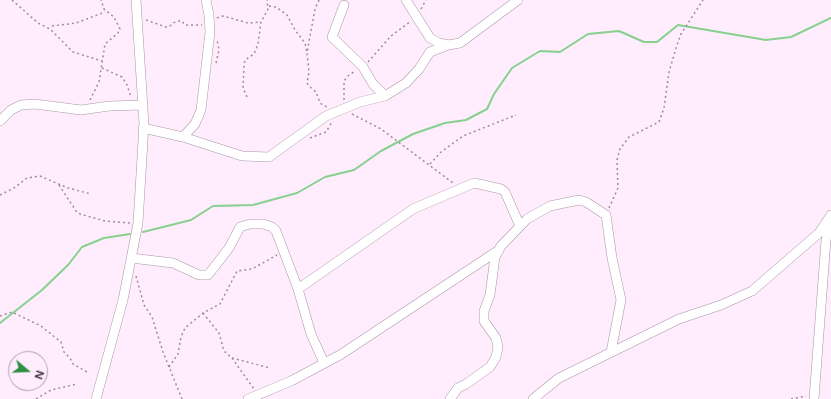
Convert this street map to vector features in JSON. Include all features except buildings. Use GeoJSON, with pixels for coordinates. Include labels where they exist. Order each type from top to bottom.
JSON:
{"type":"FeatureCollection","features":[{"type":"Feature","properties":{"kind":"street"},"geometry":{"type":"LineString","coordinates":[[96,399],[123,300],[138,223],[143,128],[138,104],[136,16],[134,0]]}},
{"type":"Feature","properties":{"kind":"street"},"geometry":{"type":"LineString","coordinates":[[183,137],[195,124],[201,110],[210,32],[206,0]]}},
{"type":"Feature","properties":{"kind":"street"},"geometry":{"type":"LineString","coordinates":[[143,128],[183,137],[242,156],[269,157],[326,116],[360,102],[385,96],[406,83],[419,69],[430,52],[430,38],[406,0]]}},
{"type":"Feature","properties":{"kind":"street"},"geometry":{"type":"LineString","coordinates":[[430,52],[448,45],[460,43],[518,0]]}},
{"type":"Feature","properties":{"kind":"street"},"geometry":{"type":"LineString","coordinates":[[344,4],[332,37],[363,67],[374,84],[385,96]]}},
{"type":"Feature","properties":{"kind":"street"},"geometry":{"type":"LineString","coordinates":[[430,38],[439,44],[448,45]]}},
{"type":"Feature","properties":{"kind":"street"},"geometry":{"type":"LineString","coordinates":[[0,121],[11,110],[21,105],[34,104],[81,110],[138,104]]}},
{"type":"Feature","properties":{"kind":"street"},"geometry":{"type":"LineString","coordinates":[[298,288],[413,209],[474,183],[501,189],[505,192],[520,226]]}},
{"type":"Feature","properties":{"kind":"street"},"geometry":{"type":"LineString","coordinates":[[450,399],[458,388],[490,367],[496,357],[498,347],[496,338],[484,321],[484,311],[490,295],[494,257],[527,219],[550,206],[579,200],[586,202],[606,215],[612,258],[621,300],[610,352]]}},
{"type":"Feature","properties":{"kind":"street"},"geometry":{"type":"LineString","coordinates":[[533,399],[558,378],[610,352],[679,319],[721,305],[752,291],[819,232],[831,215]]}},
{"type":"Feature","properties":{"kind":"street"},"geometry":{"type":"LineString","coordinates":[[131,258],[173,263],[199,275],[208,276],[229,248],[240,227],[250,224],[263,224],[272,227],[276,231],[298,288],[311,334],[324,363]]}},
{"type":"Feature","properties":{"kind":"street"},"geometry":{"type":"LineString","coordinates":[[814,398],[826,240],[831,224]]}},
{"type":"Feature","properties":{"kind":"street"},"geometry":{"type":"LineString","coordinates":[[248,399],[291,381],[324,363],[499,250]]}},
{"type":"Feature","properties":{"kind":"path"},"geometry":{"type":"LineString","coordinates":[[12,0],[38,23],[50,29],[73,52],[102,61]]}},
{"type":"Feature","properties":{"kind":"path"},"geometry":{"type":"LineString","coordinates":[[81,110],[96,90],[102,68],[104,44],[118,33],[120,29],[114,17],[105,12],[101,0]]}},
{"type":"Feature","properties":{"kind":"path"},"geometry":{"type":"LineString","coordinates":[[247,97],[243,88],[244,65],[246,60],[254,54],[258,44],[261,22],[269,6],[267,0]]}},
{"type":"Feature","properties":{"kind":"path"},"geometry":{"type":"LineString","coordinates":[[341,110],[344,102],[344,81],[346,78],[363,67],[391,36],[407,25],[426,0]]}},
{"type":"Feature","properties":{"kind":"path"},"geometry":{"type":"LineString","coordinates":[[606,215],[618,188],[617,166],[620,149],[630,137],[659,122],[664,108],[669,72],[677,45],[681,34],[703,0]]}},
{"type":"Feature","properties":{"kind":"path"},"geometry":{"type":"LineString","coordinates":[[269,6],[276,7],[287,15],[292,26],[305,43],[307,53]]}},
{"type":"Feature","properties":{"kind":"path"},"geometry":{"type":"LineString","coordinates":[[52,26],[76,23],[105,12]]}},
{"type":"Feature","properties":{"kind":"path"},"geometry":{"type":"LineString","coordinates":[[136,16],[166,27],[178,21],[182,21],[185,25],[199,26],[223,16],[248,23],[261,22]]}},
{"type":"Feature","properties":{"kind":"path"},"geometry":{"type":"LineString","coordinates":[[102,68],[117,74],[125,81],[138,104]]}},
{"type":"Feature","properties":{"kind":"path"},"geometry":{"type":"LineString","coordinates":[[430,164],[441,152],[463,136],[516,115]]}},
{"type":"Feature","properties":{"kind":"path"},"geometry":{"type":"LineString","coordinates":[[306,140],[322,134],[332,122]]}},
{"type":"Feature","properties":{"kind":"path"},"geometry":{"type":"LineString","coordinates":[[0,195],[14,188],[27,178],[34,176],[40,176],[68,188],[91,194]]}},
{"type":"Feature","properties":{"kind":"path"},"geometry":{"type":"LineString","coordinates":[[58,183],[76,211],[80,214],[105,221],[138,223]]}},
{"type":"Feature","properties":{"kind":"path"},"geometry":{"type":"LineString","coordinates":[[168,366],[178,354],[181,337],[185,328],[203,313],[220,304],[237,270],[252,269],[280,253]]}},
{"type":"Feature","properties":{"kind":"path"},"geometry":{"type":"LineString","coordinates":[[135,272],[144,305],[152,317],[168,366],[182,399]]}},
{"type":"Feature","properties":{"kind":"path"},"geometry":{"type":"LineString","coordinates":[[0,316],[12,312],[41,326],[62,342],[64,352],[73,364],[87,372]]}},
{"type":"Feature","properties":{"kind":"path"},"geometry":{"type":"LineString","coordinates":[[203,313],[219,333],[224,351],[232,358],[258,395]]}},
{"type":"Feature","properties":{"kind":"path"},"geometry":{"type":"LineString","coordinates":[[232,358],[270,368]]}},
{"type":"Feature","properties":{"kind":"path"},"geometry":{"type":"LineString","coordinates":[[36,399],[51,390],[78,384]]}},
{"type":"Feature","properties":{"kind":"path"},"geometry":{"type":"LineString","coordinates":[[791,399],[801,396],[814,398]]}},
{"type":"Feature","properties":{"kind":"waterway"},"geometry":{"type":"LineString","coordinates":[[143,232],[191,220],[213,206],[253,205],[297,193],[325,177],[354,170],[381,151],[413,134],[445,123],[466,120],[487,109],[494,94],[512,68],[540,51],[560,52],[588,34],[619,31],[644,42],[657,42],[678,25],[766,40],[791,37],[831,18]]}},
{"type":"Feature","properties":{"kind":"waterway"},"geometry":{"type":"LineString","coordinates":[[0,323],[42,290],[68,265],[82,247],[104,238],[130,234]]}}]}
